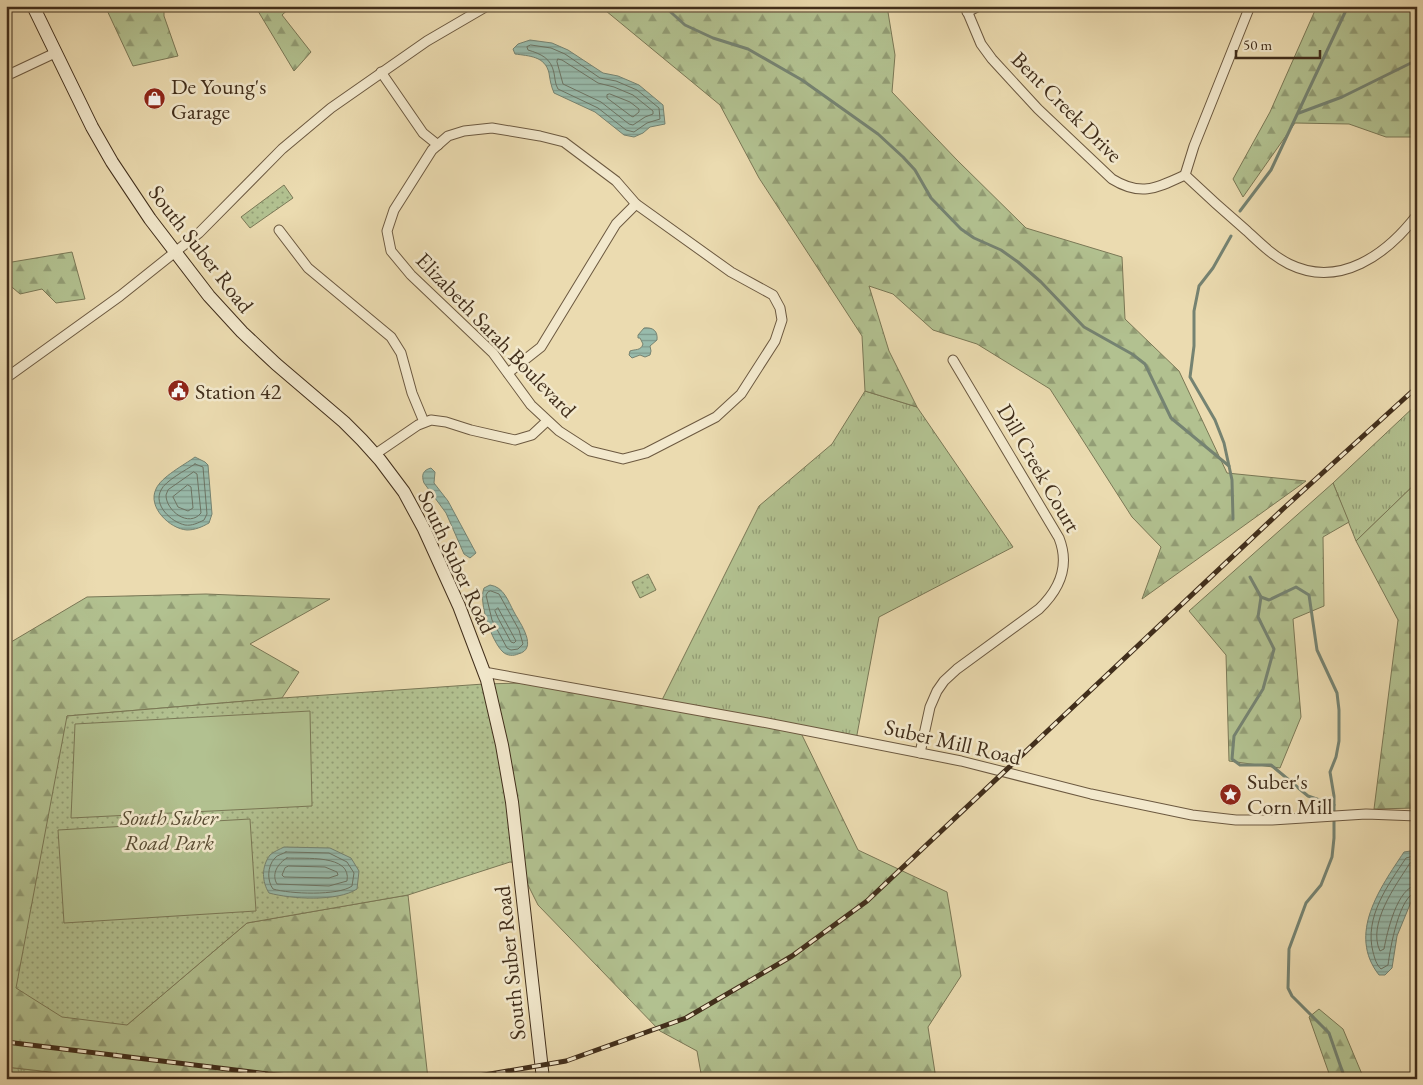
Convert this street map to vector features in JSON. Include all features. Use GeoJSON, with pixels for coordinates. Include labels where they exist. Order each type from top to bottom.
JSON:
{"type":"FeatureCollection","features":[{"type":"Feature","properties":{"kind":"street","name":"South Suber Road"},"geometry":{"type":"LineString","coordinates":[[33,6],[92,127],[112,162],[131,193],[175,253],[209,296],[242,332],[344,422],[380,460],[404,492],[424,529],[459,606],[484,672],[502,745],[512,802],[543,1079]]}},
{"type":"Feature","properties":{"kind":"street"},"geometry":{"type":"LineString","coordinates":[[6,378],[80,325],[199,233],[300,133],[330,108],[427,41],[487,6]]}},
{"type":"Feature","properties":{"kind":"street"},"geometry":{"type":"LineString","coordinates":[[966,9],[980,6]]}},
{"type":"Feature","properties":{"kind":"street"},"geometry":{"type":"LineString","coordinates":[[1250,6],[1194,146],[1185,175],[1274,254],[1291,265],[1308,270],[1333,272],[1352,268],[1366,262],[1391,243],[1417,215]]}},
{"type":"Feature","properties":{"kind":"street","name":"Bent Creek Drive"},"geometry":{"type":"LineString","coordinates":[[966,9],[981,44],[992,60],[1038,109],[1112,179],[1139,190],[1158,187],[1185,175]]}},
{"type":"Feature","properties":{"kind":"street"},"geometry":{"type":"LineString","coordinates":[[6,76],[55,53]]}},
{"type":"Feature","properties":{"kind":"street"},"geometry":{"type":"LineString","coordinates":[[381,72],[423,132],[438,145]]}},
{"type":"Feature","properties":{"kind":"street","name":"Elizabeth Sarah Boulevard"},"geometry":{"type":"LineString","coordinates":[[492,128],[564,142],[616,181],[636,204],[731,272],[773,295],[780,308],[782,320],[775,342],[741,394],[716,417],[646,453],[623,459],[590,451],[547,421],[531,404],[493,353],[411,275],[390,251],[387,231],[394,210],[432,150],[448,136],[464,131],[492,128]]}},
{"type":"Feature","properties":{"kind":"street"},"geometry":{"type":"LineString","coordinates":[[508,373],[541,347],[616,224],[636,204]]}},
{"type":"Feature","properties":{"kind":"street"},"geometry":{"type":"LineString","coordinates":[[280,230],[308,268],[392,337],[401,352],[412,393],[424,422]]}},
{"type":"Feature","properties":{"kind":"street","name":"Dill Creek Court"},"geometry":{"type":"LineString","coordinates":[[920,753],[930,707],[944,681],[1050,598],[1060,581],[1064,560],[1059,538],[953,360]]}},
{"type":"Feature","properties":{"kind":"street"},"geometry":{"type":"LineString","coordinates":[[374,455],[418,425],[431,420],[446,422],[514,440],[532,435],[547,421]]}},
{"type":"Feature","properties":{"kind":"street","name":"Suber Mill Road"},"geometry":{"type":"LineString","coordinates":[[484,672],[762,722],[961,761],[1090,794],[1192,815],[1236,820],[1272,820],[1366,814],[1417,816]]}},
{"type":"Feature","properties":{"kind":"green space"},"geometry":{"type":"Polygon","coordinates":[[[105,6],[164,6],[164,16],[178,56],[133,66],[105,6]]]}},
{"type":"Feature","properties":{"kind":"green space"},"geometry":{"type":"Polygon","coordinates":[[[255,6],[292,6],[282,15],[311,52],[294,71],[255,6]]]}},
{"type":"Feature","properties":{"kind":"green space"},"geometry":{"type":"Polygon","coordinates":[[[600,6],[736,6],[743,11],[792,9],[795,6],[887,6],[895,55],[892,92],[1026,228],[1122,257],[1125,319],[1179,371],[1227,473],[1306,481],[1142,599],[1161,547],[1132,517],[1050,389],[977,344],[933,330],[893,294],[869,286],[889,351],[917,407],[865,391],[862,336],[759,178],[720,105],[600,6]]]}},
{"type":"Feature","properties":{"kind":"green space"},"geometry":{"type":"Polygon","coordinates":[[[1317,6],[1417,6],[1417,137],[1386,137],[1349,124],[1295,123],[1243,197],[1233,179],[1270,112],[1317,6]]]}},
{"type":"Feature","properties":{"kind":"green space"},"geometry":{"type":"Polygon","coordinates":[[[284,185],[293,198],[250,228],[241,217],[284,185]]]}},
{"type":"Feature","properties":{"kind":"green space"},"geometry":{"type":"Polygon","coordinates":[[[6,247],[12,262],[72,252],[85,299],[56,303],[42,289],[20,294],[6,282],[6,247]]]}},
{"type":"Feature","properties":{"kind":"green space"},"geometry":{"type":"Polygon","coordinates":[[[865,391],[917,407],[1013,547],[879,617],[856,740],[658,708],[759,506],[832,444],[865,391]]]}},
{"type":"Feature","properties":{"kind":"green space"},"geometry":{"type":"Polygon","coordinates":[[[1417,404],[1417,482],[1356,541],[1333,483],[1417,404]]]}},
{"type":"Feature","properties":{"kind":"green space"},"geometry":{"type":"Polygon","coordinates":[[[1417,482],[1417,808],[1374,809],[1398,620],[1356,541],[1417,482]]]}},
{"type":"Feature","properties":{"kind":"green space"},"geometry":{"type":"Polygon","coordinates":[[[1333,483],[1349,522],[1323,537],[1324,606],[1293,619],[1301,717],[1280,768],[1229,761],[1226,655],[1189,611],[1333,483]]]}},
{"type":"Feature","properties":{"kind":"green space"},"geometry":{"type":"Polygon","coordinates":[[[648,574],[656,590],[640,598],[632,582],[648,574]]]}},
{"type":"Feature","properties":{"kind":"green space"},"geometry":{"type":"Polygon","coordinates":[[[206,594],[330,599],[250,644],[299,672],[282,698],[67,716],[127,1025],[247,923],[408,895],[428,1079],[111,1079],[6,1067],[6,645],[87,597],[206,594]]]}},
{"type":"Feature","properties":{"kind":"green space"},"geometry":{"type":"Polygon","coordinates":[[[523,683],[801,733],[858,850],[947,892],[961,976],[928,1027],[936,1079],[702,1079],[697,1051],[660,1031],[538,905],[517,863],[484,684],[523,683]]]}},
{"type":"Feature","properties":{"kind":"green space","name":"South Suber Road Park"},"geometry":{"type":"Polygon","coordinates":[[[484,684],[500,748],[517,863],[510,862],[408,895],[247,923],[127,1025],[62,1017],[16,988],[67,716],[484,684]]]}},
{"type":"Feature","properties":{"kind":"green space"},"geometry":{"type":"Polygon","coordinates":[[[310,711],[312,806],[71,818],[75,724],[310,711]]]}},
{"type":"Feature","properties":{"kind":"green space"},"geometry":{"type":"Polygon","coordinates":[[[250,819],[256,911],[64,923],[58,830],[250,819]]]}},
{"type":"Feature","properties":{"kind":"green space"},"geometry":{"type":"Polygon","coordinates":[[[1319,1009],[1343,1029],[1364,1079],[1331,1079],[1309,1017],[1319,1009]]]}},
{"type":"Feature","properties":{"kind":"green space"},"geometry":{"type":"Polygon","coordinates":[[[6,1067],[111,1079],[6,1079],[6,1067]]]}},
{"type":"Feature","properties":{"kind":"water"},"geometry":{"type":"Polygon","coordinates":[[[530,40],[552,43],[568,50],[603,73],[618,76],[639,85],[663,105],[665,124],[650,127],[634,137],[624,135],[595,112],[554,93],[547,67],[544,63],[536,58],[515,54],[513,49],[518,44],[530,40]]]}},
{"type":"Feature","properties":{"kind":"water"},"geometry":{"type":"Polygon","coordinates":[[[644,328],[654,330],[657,334],[657,340],[650,346],[650,355],[645,357],[640,355],[632,358],[629,355],[630,351],[639,349],[643,344],[638,335],[644,328]]]}},
{"type":"Feature","properties":{"kind":"water"},"geometry":{"type":"Polygon","coordinates":[[[195,457],[208,465],[212,514],[209,523],[198,528],[180,529],[167,521],[157,510],[154,496],[156,489],[163,480],[195,457]]]}},
{"type":"Feature","properties":{"kind":"water"},"geometry":{"type":"Polygon","coordinates":[[[431,468],[435,472],[434,483],[448,501],[476,553],[470,558],[464,554],[446,513],[424,483],[423,473],[431,468]]]}},
{"type":"Feature","properties":{"kind":"water"},"geometry":{"type":"Polygon","coordinates":[[[490,585],[495,586],[505,595],[526,635],[527,647],[524,651],[515,655],[503,652],[487,622],[484,612],[483,595],[484,588],[490,585]]]}},
{"type":"Feature","properties":{"kind":"water"},"geometry":{"type":"Polygon","coordinates":[[[284,847],[330,848],[351,858],[359,871],[357,889],[326,898],[289,897],[269,893],[264,879],[265,864],[270,855],[284,847]]]}},
{"type":"Feature","properties":{"kind":"water"},"geometry":{"type":"Polygon","coordinates":[[[1417,850],[1417,894],[1411,902],[1397,936],[1392,968],[1385,975],[1379,975],[1370,959],[1366,944],[1370,912],[1385,881],[1404,852],[1417,850]]]}},
{"type":"Feature","properties":{"kind":"waterway"},"geometry":{"type":"LineString","coordinates":[[664,6],[685,25],[713,38],[748,49],[802,80],[878,134],[915,170],[931,198],[961,229],[974,238],[1001,250],[1018,262],[1041,282],[1084,327],[1132,354],[1145,364],[1171,418],[1229,466],[1232,480],[1233,519]]}},
{"type":"Feature","properties":{"kind":"waterway"},"geometry":{"type":"LineString","coordinates":[[1240,211],[1271,170],[1348,6]]}},
{"type":"Feature","properties":{"kind":"waterway"},"geometry":{"type":"LineString","coordinates":[[1299,113],[1342,97],[1417,60]]}},
{"type":"Feature","properties":{"kind":"waterway"},"geometry":{"type":"LineString","coordinates":[[1229,466],[1224,443],[1215,420],[1190,377],[1194,346],[1194,311],[1199,286],[1213,268],[1231,236]]}},
{"type":"Feature","properties":{"kind":"waterway"},"geometry":{"type":"LineString","coordinates":[[1250,577],[1261,597],[1269,600],[1296,587],[1309,595],[1317,650],[1337,693],[1339,741],[1336,757],[1330,772],[1334,796],[1332,857],[1321,885],[1306,903],[1289,949],[1288,988],[1292,996],[1329,1033],[1345,1079]]}},
{"type":"Feature","properties":{"kind":"waterway"},"geometry":{"type":"LineString","coordinates":[[1261,597],[1258,617],[1274,649],[1263,689],[1234,736],[1232,759],[1240,765],[1271,765],[1308,796],[1334,805]]}},
{"type":"Feature","properties":{"kind":"railway"},"geometry":{"type":"LineString","coordinates":[[461,1079],[566,1061],[686,1018],[792,956],[867,901],[1284,508],[1417,387]]}},
{"type":"Feature","properties":{"kind":"railway"},"geometry":{"type":"LineString","coordinates":[[6,1042],[320,1079]]}},
{"type":"Feature","properties":{"kind":"place","name":"De Young's Garage"},"geometry":{"type":"Point","coordinates":[155,99]}},
{"type":"Feature","properties":{"kind":"place","name":"Station 42"},"geometry":{"type":"Point","coordinates":[179,391]}},
{"type":"Feature","properties":{"kind":"place","name":"Suber's Corn Mill"},"geometry":{"type":"Point","coordinates":[1231,794]}}]}
